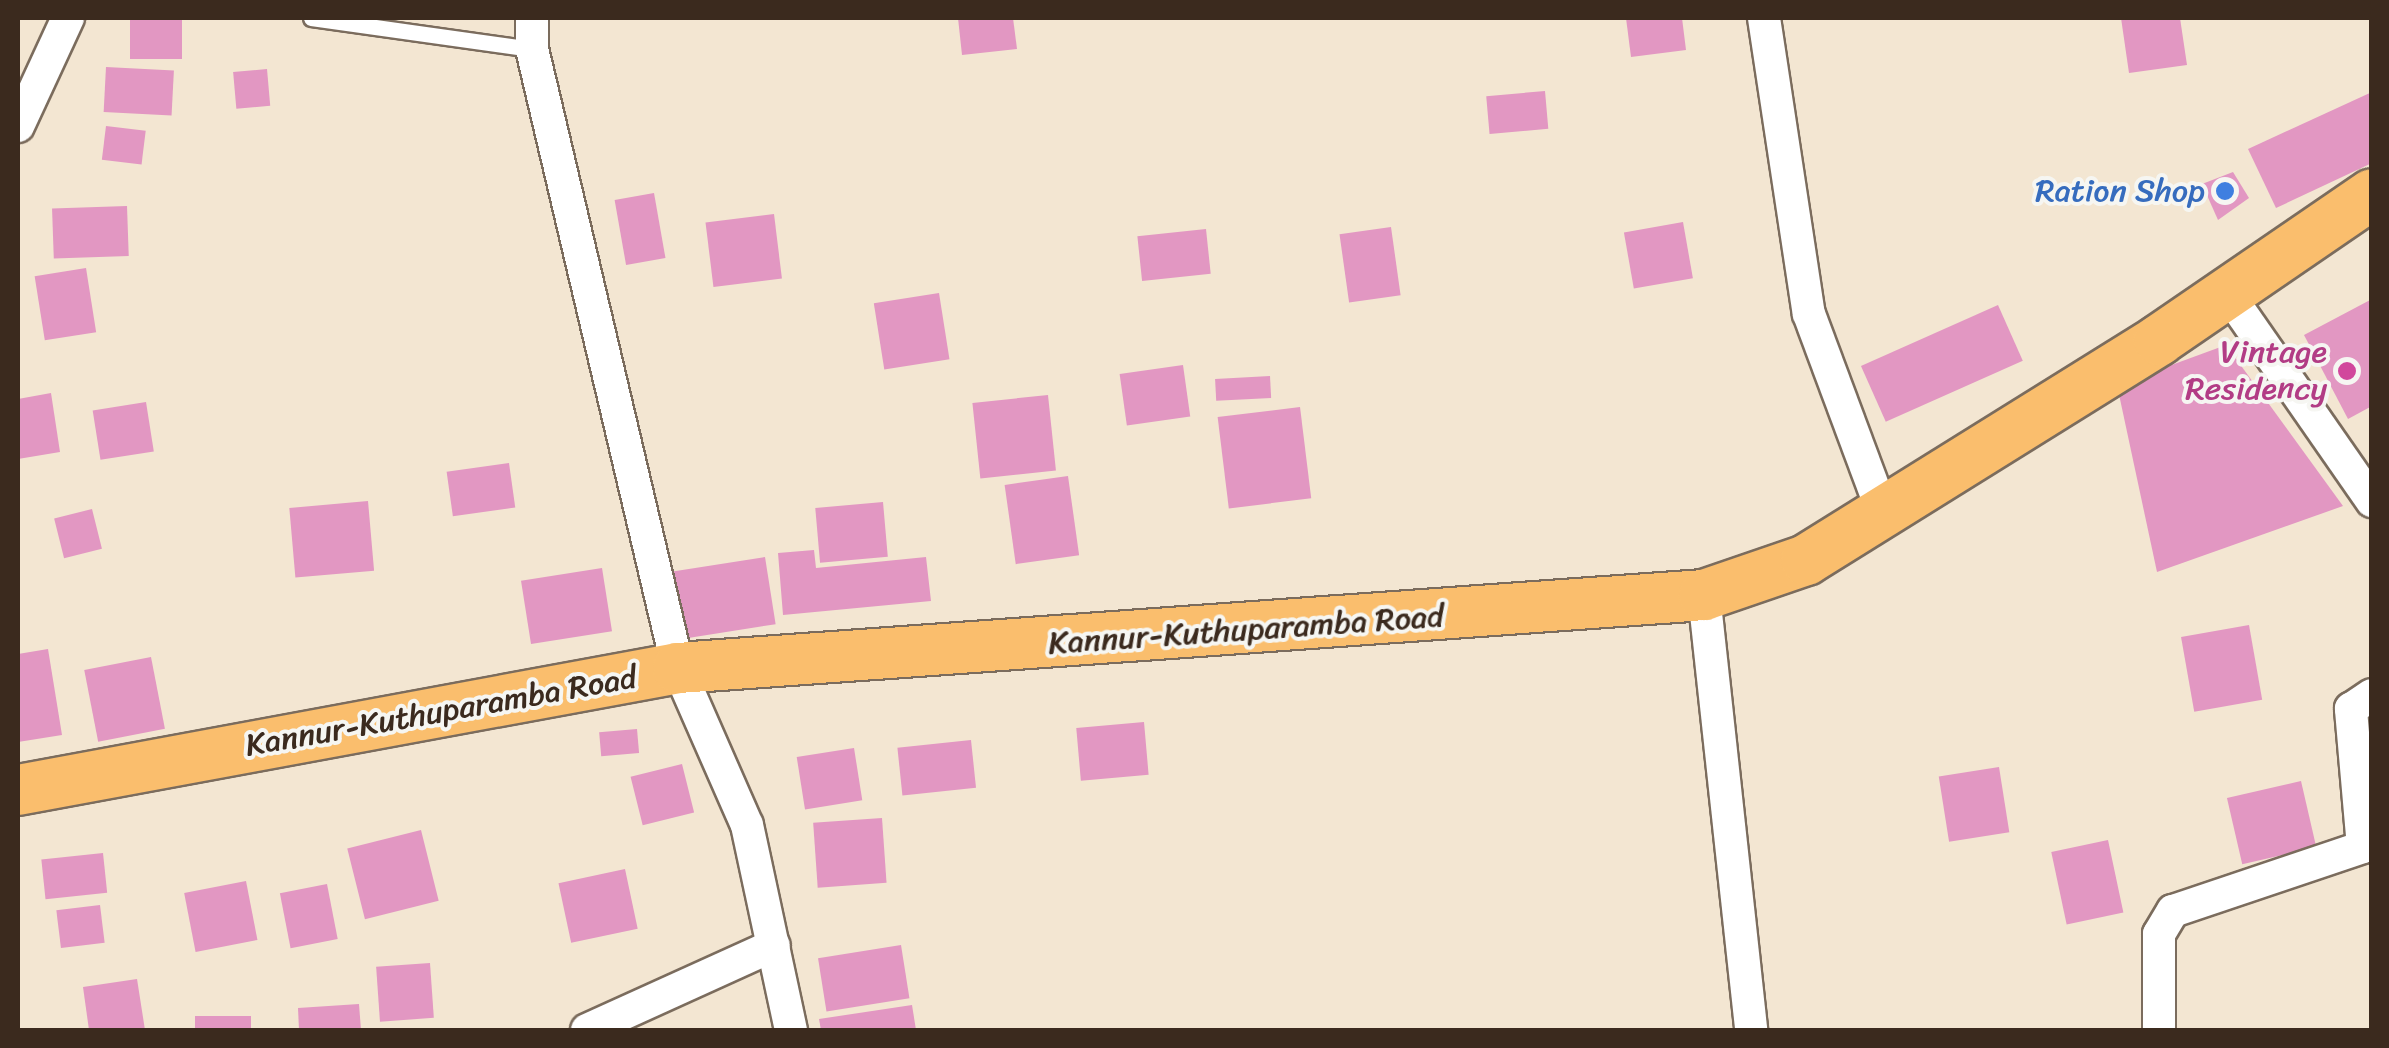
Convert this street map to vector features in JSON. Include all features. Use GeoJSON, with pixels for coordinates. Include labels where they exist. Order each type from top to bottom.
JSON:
{"type":"FeatureCollection","features":[{"type":"Feature","properties":{"kind":"main road","name":"Kannur-Kuthuparamba Road"},"geometry":{"type":"LineString","coordinates":[[18,790],[678,668],[1704,595],[1806,560],[2372,194]]}},
{"type":"Feature","properties":{"kind":"street"},"geometry":{"type":"LineString","coordinates":[[18,126],[68,18]]}},
{"type":"Feature","properties":{"kind":"street"},"geometry":{"type":"LineString","coordinates":[[1764,18],[1810,314],[1881,508]]}},
{"type":"Feature","properties":{"kind":"street"},"geometry":{"type":"LineString","coordinates":[[529,27],[678,668],[747,825],[791,1030]]}},
{"type":"Feature","properties":{"kind":"street"},"geometry":{"type":"LineString","coordinates":[[2226,291],[2372,502]]}},
{"type":"Feature","properties":{"kind":"street"},"geometry":{"type":"LineString","coordinates":[[1704,595],[1751,1030]]}},
{"type":"Feature","properties":{"kind":"street"},"geometry":{"type":"LineString","coordinates":[[2159,1030],[2159,934],[2173,912],[2367,847],[2351,709],[2372,695]]}},
{"type":"Feature","properties":{"kind":"street"},"geometry":{"type":"LineString","coordinates":[[587,1030],[774,945]]}},
{"type":"Feature","properties":{"kind":"lane"},"geometry":{"type":"LineString","coordinates":[[311,18],[529,27]]}},
{"type":"Feature","properties":{"kind":"building"},"geometry":{"type":"Polygon","coordinates":[[[130,18],[182,18],[182,59],[130,59],[130,18]]]}},
{"type":"Feature","properties":{"kind":"building"},"geometry":{"type":"Polygon","coordinates":[[[958,18],[1013,18],[1017,49],[962,55],[958,18]]]}},
{"type":"Feature","properties":{"kind":"building"},"geometry":{"type":"Polygon","coordinates":[[[1626,18],[1682,18],[1686,50],[1631,57],[1626,18]]]}},
{"type":"Feature","properties":{"kind":"building"},"geometry":{"type":"Polygon","coordinates":[[[2121,18],[2180,18],[2187,65],[2129,73],[2121,18]]]}},
{"type":"Feature","properties":{"kind":"building"},"geometry":{"type":"Polygon","coordinates":[[[106,67],[174,71],[172,115],[104,112],[106,67]]]}},
{"type":"Feature","properties":{"kind":"building"},"geometry":{"type":"Polygon","coordinates":[[[267,69],[270,106],[236,109],[233,72],[267,69]]]}},
{"type":"Feature","properties":{"kind":"building"},"geometry":{"type":"Polygon","coordinates":[[[1545,91],[1548,129],[1490,134],[1486,96],[1545,91]]]}},
{"type":"Feature","properties":{"kind":"building"},"geometry":{"type":"Polygon","coordinates":[[[2372,92],[2372,163],[2276,208],[2248,149],[2372,92]]]}},
{"type":"Feature","properties":{"kind":"building"},"geometry":{"type":"Polygon","coordinates":[[[106,126],[146,131],[142,165],[102,160],[106,126]]]}},
{"type":"Feature","properties":{"kind":"building","name":"Ration Shop"},"geometry":{"type":"Polygon","coordinates":[[[2233,172],[2249,198],[2218,220],[2202,184],[2233,172]]]}},
{"type":"Feature","properties":{"kind":"building"},"geometry":{"type":"Polygon","coordinates":[[[654,193],[665,258],[626,265],[615,200],[654,193]]]}},
{"type":"Feature","properties":{"kind":"building"},"geometry":{"type":"Polygon","coordinates":[[[127,206],[129,256],[54,259],[52,209],[127,206]]]}},
{"type":"Feature","properties":{"kind":"building"},"geometry":{"type":"Polygon","coordinates":[[[774,214],[782,279],[713,287],[706,222],[774,214]]]}},
{"type":"Feature","properties":{"kind":"building"},"geometry":{"type":"Polygon","coordinates":[[[1683,222],[1693,278],[1634,289],[1624,232],[1683,222]]]}},
{"type":"Feature","properties":{"kind":"building"},"geometry":{"type":"Polygon","coordinates":[[[1391,227],[1401,295],[1349,303],[1340,234],[1391,227]]]}},
{"type":"Feature","properties":{"kind":"building"},"geometry":{"type":"Polygon","coordinates":[[[1206,229],[1211,274],[1142,281],[1137,236],[1206,229]]]}},
{"type":"Feature","properties":{"kind":"building"},"geometry":{"type":"Polygon","coordinates":[[[86,268],[96,332],[45,340],[35,276],[86,268]]]}},
{"type":"Feature","properties":{"kind":"building"},"geometry":{"type":"Polygon","coordinates":[[[939,293],[949,359],[884,369],[874,303],[939,293]]]}},
{"type":"Feature","properties":{"kind":"building","name":"Vintage Residency"},"geometry":{"type":"Polygon","coordinates":[[[2372,299],[2372,406],[2348,419],[2304,335],[2372,299]]]}},
{"type":"Feature","properties":{"kind":"building"},"geometry":{"type":"Polygon","coordinates":[[[1998,305],[2023,361],[1886,422],[1861,366],[1998,305]]]}},
{"type":"Feature","properties":{"kind":"building"},"geometry":{"type":"Polygon","coordinates":[[[2226,345],[2343,506],[2157,572],[2117,385],[2226,345]]]}},
{"type":"Feature","properties":{"kind":"building"},"geometry":{"type":"Polygon","coordinates":[[[1183,365],[1190,416],[1127,425],[1120,374],[1183,365]]]}},
{"type":"Feature","properties":{"kind":"building"},"geometry":{"type":"Polygon","coordinates":[[[1270,376],[1271,398],[1216,401],[1215,379],[1270,376]]]}},
{"type":"Feature","properties":{"kind":"building"},"geometry":{"type":"Polygon","coordinates":[[[51,393],[60,452],[18,459],[18,399],[51,393]]]}},
{"type":"Feature","properties":{"kind":"building"},"geometry":{"type":"Polygon","coordinates":[[[1048,395],[1056,471],[980,479],[972,403],[1048,395]]]}},
{"type":"Feature","properties":{"kind":"building"},"geometry":{"type":"Polygon","coordinates":[[[146,402],[154,451],[100,460],[93,410],[146,402]]]}},
{"type":"Feature","properties":{"kind":"building"},"geometry":{"type":"Polygon","coordinates":[[[1300,407],[1311,498],[1229,508],[1218,417],[1300,407]]]}},
{"type":"Feature","properties":{"kind":"building"},"geometry":{"type":"Polygon","coordinates":[[[509,463],[515,508],[453,516],[447,472],[509,463]]]}},
{"type":"Feature","properties":{"kind":"building"},"geometry":{"type":"Polygon","coordinates":[[[1068,476],[1079,555],[1016,564],[1005,485],[1068,476]]]}},
{"type":"Feature","properties":{"kind":"building"},"geometry":{"type":"Polygon","coordinates":[[[368,501],[374,571],[295,578],[289,508],[368,501]]]}},
{"type":"Feature","properties":{"kind":"building"},"geometry":{"type":"Polygon","coordinates":[[[883,502],[888,557],[820,563],[815,508],[883,502]]]}},
{"type":"Feature","properties":{"kind":"building"},"geometry":{"type":"Polygon","coordinates":[[[92,509],[102,549],[64,558],[54,518],[92,509]]]}},
{"type":"Feature","properties":{"kind":"building"},"geometry":{"type":"Polygon","coordinates":[[[814,550],[816,568],[926,557],[931,601],[783,615],[778,553],[814,550]]]}},
{"type":"Feature","properties":{"kind":"building"},"geometry":{"type":"Polygon","coordinates":[[[765,557],[776,624],[682,639],[671,572],[765,557]]]}},
{"type":"Feature","properties":{"kind":"building"},"geometry":{"type":"Polygon","coordinates":[[[602,568],[612,631],[531,644],[521,581],[602,568]]]}},
{"type":"Feature","properties":{"kind":"building"},"geometry":{"type":"Polygon","coordinates":[[[2249,625],[2262,700],[2194,712],[2181,637],[2249,625]]]}},
{"type":"Feature","properties":{"kind":"building"},"geometry":{"type":"Polygon","coordinates":[[[48,649],[62,735],[18,742],[18,654],[48,649]]]}},
{"type":"Feature","properties":{"kind":"building"},"geometry":{"type":"Polygon","coordinates":[[[151,657],[165,729],[98,742],[84,670],[151,657]]]}},
{"type":"Feature","properties":{"kind":"building"},"geometry":{"type":"Polygon","coordinates":[[[1144,722],[1149,775],[1081,781],[1076,728],[1144,722]]]}},
{"type":"Feature","properties":{"kind":"building"},"geometry":{"type":"Polygon","coordinates":[[[637,729],[639,753],[601,756],[599,732],[637,729]]]}},
{"type":"Feature","properties":{"kind":"building"},"geometry":{"type":"Polygon","coordinates":[[[971,740],[976,788],[902,795],[897,748],[971,740]]]}},
{"type":"Feature","properties":{"kind":"building"},"geometry":{"type":"Polygon","coordinates":[[[854,748],[862,800],[805,809],[797,757],[854,748]]]}},
{"type":"Feature","properties":{"kind":"building"},"geometry":{"type":"Polygon","coordinates":[[[682,764],[694,813],[643,825],[631,777],[682,764]]]}},
{"type":"Feature","properties":{"kind":"building"},"geometry":{"type":"Polygon","coordinates":[[[1999,767],[2009,832],[1949,842],[1939,777],[1999,767]]]}},
{"type":"Feature","properties":{"kind":"building"},"geometry":{"type":"Polygon","coordinates":[[[2301,781],[2316,847],[2242,864],[2227,798],[2301,781]]]}},
{"type":"Feature","properties":{"kind":"building"},"geometry":{"type":"Polygon","coordinates":[[[882,818],[887,883],[818,888],[813,823],[882,818]]]}},
{"type":"Feature","properties":{"kind":"building"},"geometry":{"type":"Polygon","coordinates":[[[421,830],[439,901],[365,919],[347,848],[421,830]]]}},
{"type":"Feature","properties":{"kind":"building"},"geometry":{"type":"Polygon","coordinates":[[[2108,840],[2123,912],[2067,924],[2051,852],[2108,840]]]}},
{"type":"Feature","properties":{"kind":"building"},"geometry":{"type":"Polygon","coordinates":[[[103,853],[107,893],[46,899],[41,859],[103,853]]]}},
{"type":"Feature","properties":{"kind":"building"},"geometry":{"type":"Polygon","coordinates":[[[625,869],[638,929],[571,943],[558,883],[625,869]]]}},
{"type":"Feature","properties":{"kind":"building"},"geometry":{"type":"Polygon","coordinates":[[[246,881],[257,940],[196,952],[184,893],[246,881]]]}},
{"type":"Feature","properties":{"kind":"building"},"geometry":{"type":"Polygon","coordinates":[[[327,884],[338,939],[291,948],[280,893],[327,884]]]}},
{"type":"Feature","properties":{"kind":"building"},"geometry":{"type":"Polygon","coordinates":[[[100,905],[105,943],[61,948],[56,910],[100,905]]]}},
{"type":"Feature","properties":{"kind":"building"},"geometry":{"type":"Polygon","coordinates":[[[901,945],[909,998],[826,1011],[818,958],[901,945]]]}},
{"type":"Feature","properties":{"kind":"building"},"geometry":{"type":"Polygon","coordinates":[[[430,963],[434,1018],[380,1022],[376,967],[430,963]]]}},
{"type":"Feature","properties":{"kind":"building"},"geometry":{"type":"Polygon","coordinates":[[[137,979],[145,1030],[89,1030],[83,987],[137,979]]]}},
{"type":"Feature","properties":{"kind":"building"},"geometry":{"type":"Polygon","coordinates":[[[359,1004],[361,1030],[299,1030],[298,1008],[359,1004]]]}},
{"type":"Feature","properties":{"kind":"building"},"geometry":{"type":"Polygon","coordinates":[[[912,1005],[916,1030],[821,1030],[819,1019],[912,1005]]]}},
{"type":"Feature","properties":{"kind":"building"},"geometry":{"type":"Polygon","coordinates":[[[195,1016],[251,1016],[251,1030],[195,1030],[195,1016]]]}},
{"type":"Feature","properties":{"kind":"place","name":"Ration Shop"},"geometry":{"type":"Point","coordinates":[2225,191]}},
{"type":"Feature","properties":{"kind":"place","name":"Vintage Residency"},"geometry":{"type":"Point","coordinates":[2347,371]}}]}
